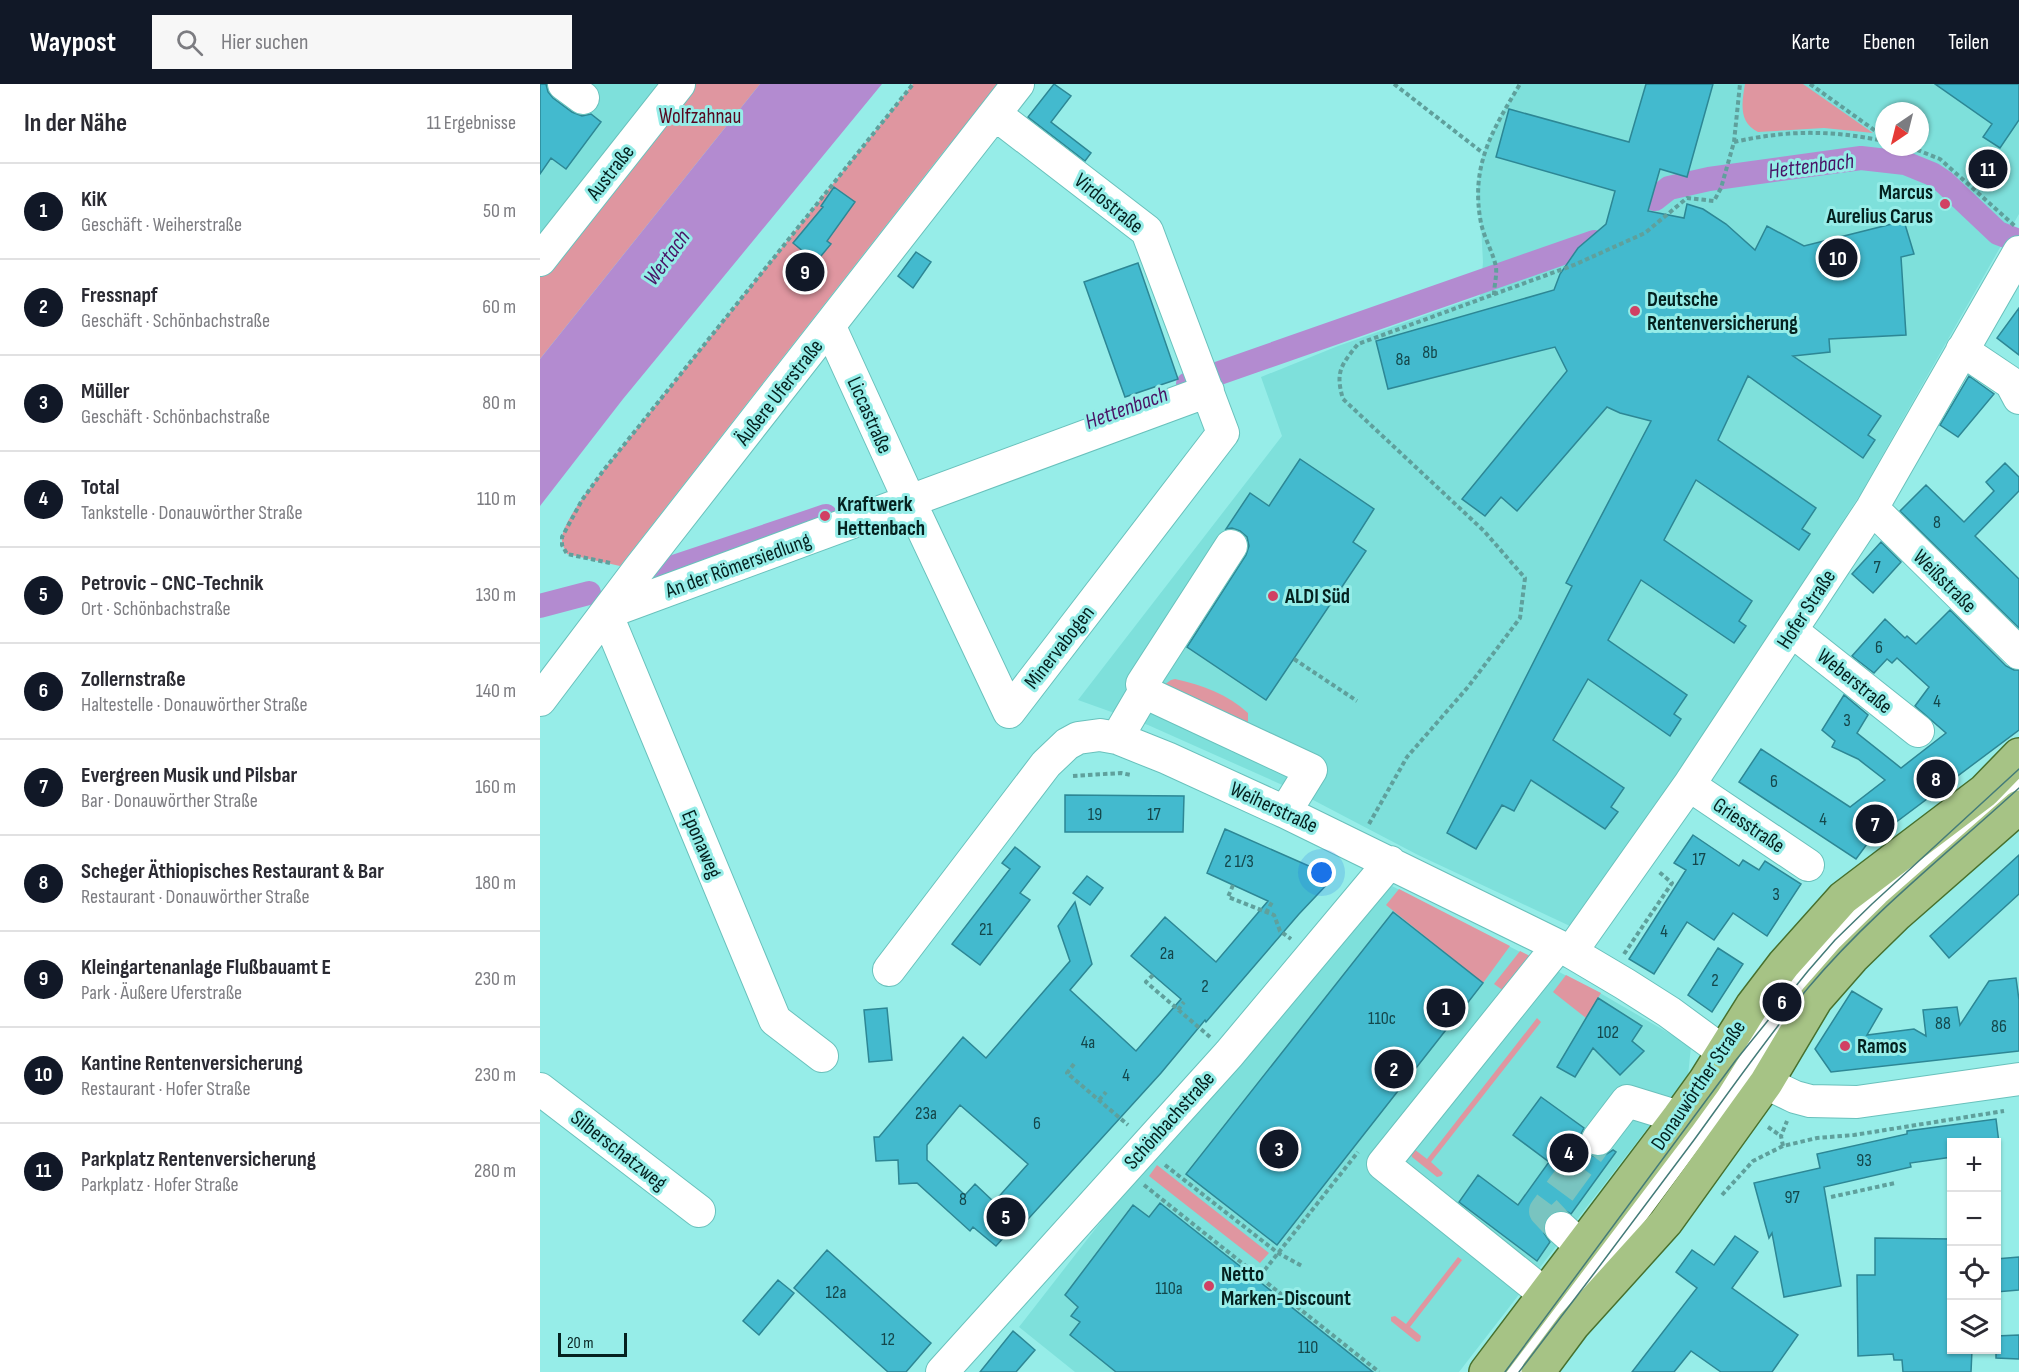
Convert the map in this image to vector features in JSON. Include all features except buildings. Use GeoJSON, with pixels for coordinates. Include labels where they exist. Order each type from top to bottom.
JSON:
{"type":"FeatureCollection","features":[{"type":"Feature","properties":{"kind":"main road","name":"Donauwörther Straße"},"geometry":{"type":"LineString","coordinates":[[1539,1372],[1573,1325],[1666,1222],[1744,1066],[1752,1006],[1778,972],[1843,898],[1984,791],[2019,755]]}},
{"type":"Feature","properties":{"kind":"main road","name":"Donauwörther Straße"},"geometry":{"type":"LineString","coordinates":[[1486,1372],[1546,1295],[1572,1237],[1679,1118],[1705,1081],[1744,1066],[1816,999],[1852,958],[1897,914],[2019,807]]}},
{"type":"Feature","properties":{"kind":"street","name":"Austraße"},"geometry":{"type":"LineString","coordinates":[[540,260],[680,84]]}},
{"type":"Feature","properties":{"kind":"street","name":"Äußere Uferstraße"},"geometry":{"type":"LineString","coordinates":[[540,700],[1018,84]]}},
{"type":"Feature","properties":{"kind":"street"},"geometry":{"type":"LineString","coordinates":[[995,114],[1017,132],[1021,142],[1054,167]]}},
{"type":"Feature","properties":{"kind":"street","name":"Virdostraße"},"geometry":{"type":"LineString","coordinates":[[995,114],[1147,231],[1208,391]]}},
{"type":"Feature","properties":{"kind":"street","name":"Hofer Straße"},"geometry":{"type":"LineString","coordinates":[[1546,1295],[1383,1164],[1565,949],[1640,856],[1872,508],[2018,246]]}},
{"type":"Feature","properties":{"kind":"street","name":"Liccastraße"},"geometry":{"type":"LineString","coordinates":[[830,327],[910,502]]}},
{"type":"Feature","properties":{"kind":"street"},"geometry":{"type":"LineString","coordinates":[[1962,350],[2012,383],[2019,398]]}},
{"type":"Feature","properties":{"kind":"street","name":"An der Römersiedlung"},"geometry":{"type":"LineString","coordinates":[[606,614],[1208,391]]}},
{"type":"Feature","properties":{"kind":"street","name":"Minervabogen"},"geometry":{"type":"LineString","coordinates":[[910,502],[1009,712],[1223,433],[1208,391]]}},
{"type":"Feature","properties":{"kind":"street","name":"Weißstraße"},"geometry":{"type":"LineString","coordinates":[[1872,508],[2019,653]]}},
{"type":"Feature","properties":{"kind":"street"},"geometry":{"type":"LineString","coordinates":[[1117,738],[1144,692],[1142,684],[1231,546]]}},
{"type":"Feature","properties":{"kind":"street","name":"Eponaweg"},"geometry":{"type":"LineString","coordinates":[[606,614],[775,1020],[822,1056]]}},
{"type":"Feature","properties":{"kind":"street","name":"Weberstraße"},"geometry":{"type":"LineString","coordinates":[[1792,631],[1918,731]]}},
{"type":"Feature","properties":{"kind":"street"},"geometry":{"type":"LineString","coordinates":[[1144,692],[1311,770],[1285,812]]}},
{"type":"Feature","properties":{"kind":"street","name":"Weiherstraße"},"geometry":{"type":"LineString","coordinates":[[889,970],[1046,764],[1057,752],[1078,738],[1100,735],[1117,738],[1167,758],[1285,812],[1565,949],[1610,975],[1744,1066],[1795,1097],[1810,1101],[1857,1102],[2019,1079]]}},
{"type":"Feature","properties":{"kind":"street"},"geometry":{"type":"LineString","coordinates":[[1513,1372],[1812,976],[1840,945],[2019,779]]}},
{"type":"Feature","properties":{"kind":"street","name":"Griesstraße"},"geometry":{"type":"LineString","coordinates":[[1689,785],[1808,865]]}},
{"type":"Feature","properties":{"kind":"street"},"geometry":{"type":"LineString","coordinates":[[1963,829],[1984,791]]}},
{"type":"Feature","properties":{"kind":"street","name":"Schönbachstraße"},"geometry":{"type":"LineString","coordinates":[[942,1372],[1139,1154],[1312,956],[1390,862]]}},
{"type":"Feature","properties":{"kind":"street","name":"Silberschatzweg"},"geometry":{"type":"LineString","coordinates":[[540,1089],[699,1211]]}},
{"type":"Feature","properties":{"kind":"street"},"geometry":{"type":"LineString","coordinates":[[1598,1139],[1627,1101],[1679,1118]]}},
{"type":"Feature","properties":{"kind":"path"},"geometry":{"type":"LineString","coordinates":[[639,570],[567,554],[562,545],[562,537],[571,519],[603,471],[663,393],[913,84]]}},
{"type":"Feature","properties":{"kind":"path"},"geometry":{"type":"LineString","coordinates":[[1394,84],[1483,153]]}},
{"type":"Feature","properties":{"kind":"path"},"geometry":{"type":"LineString","coordinates":[[1494,295],[1496,268],[1481,225],[1477,196],[1483,153],[1504,110],[1520,84]]}},
{"type":"Feature","properties":{"kind":"path"},"geometry":{"type":"LineString","coordinates":[[1357,846],[1407,756],[1468,687],[1520,618],[1525,578],[1484,531],[1342,399],[1339,371],[1358,344],[1574,265],[1645,233],[1687,198],[1714,201],[1721,188],[1734,142],[1740,84]]}},
{"type":"Feature","properties":{"kind":"path"},"geometry":{"type":"LineString","coordinates":[[1810,84],[1875,132]]}},
{"type":"Feature","properties":{"kind":"path"},"geometry":{"type":"LineString","coordinates":[[1734,142],[1793,132],[1822,132],[1875,138]]}},
{"type":"Feature","properties":{"kind":"path"},"geometry":{"type":"LineString","coordinates":[[1929,155],[1940,159],[2018,246]]}},
{"type":"Feature","properties":{"kind":"path"},"geometry":{"type":"LineString","coordinates":[[1294,659],[1357,701]]}},
{"type":"Feature","properties":{"kind":"path"},"geometry":{"type":"LineString","coordinates":[[1065,777],[1121,773],[1132,775]]}},
{"type":"Feature","properties":{"kind":"path"},"geometry":{"type":"LineString","coordinates":[[1610,975],[1671,883],[1640,856]]}},
{"type":"Feature","properties":{"kind":"path"},"geometry":{"type":"LineString","coordinates":[[1233,885],[1228,897],[1274,915],[1280,931],[1312,956]]}},
{"type":"Feature","properties":{"kind":"path"},"geometry":{"type":"LineString","coordinates":[[1266,913],[1272,902]]}},
{"type":"Feature","properties":{"kind":"path"},"geometry":{"type":"LineString","coordinates":[[1153,975],[1146,982],[1211,1039]]}},
{"type":"Feature","properties":{"kind":"path"},"geometry":{"type":"LineString","coordinates":[[1178,1010],[1184,1002]]}},
{"type":"Feature","properties":{"kind":"path"},"geometry":{"type":"LineString","coordinates":[[1074,1064],[1066,1072],[1099,1100],[1139,1154],[1379,1372]]}},
{"type":"Feature","properties":{"kind":"path"},"geometry":{"type":"LineString","coordinates":[[1099,1100],[1106,1092]]}},
{"type":"Feature","properties":{"kind":"path"},"geometry":{"type":"LineString","coordinates":[[1715,1203],[1753,1161],[1783,1146],[1817,1138],[1854,1135],[2004,1111]]}},
{"type":"Feature","properties":{"kind":"path"},"geometry":{"type":"LineString","coordinates":[[1781,1136],[1783,1146]]}},
{"type":"Feature","properties":{"kind":"path"},"geometry":{"type":"LineString","coordinates":[[1139,1154],[1278,1253],[1302,1266]]}},
{"type":"Feature","properties":{"kind":"path"},"geometry":{"type":"LineString","coordinates":[[1831,1197],[1895,1183]]}},
{"type":"Feature","properties":{"kind":"shaded area"},"geometry":{"type":"Polygon","coordinates":[[[540,84],[668,84],[540,246],[540,84]]]}},
{"type":"Feature","properties":{"kind":"shaded area","name":"Deutsche Rentenversicherung"},"geometry":{"type":"Polygon","coordinates":[[[1520,84],[2019,84],[2019,214],[1861,493],[1677,778],[1572,927],[1418,855],[1296,791],[1148,725],[1078,700],[1282,436],[1261,377],[1338,346],[1480,296],[1483,262],[1477,196],[1483,153],[1504,110],[1520,84]]]}},
{"type":"Feature","properties":{"kind":"shaded area"},"geometry":{"type":"Polygon","coordinates":[[[1392,886],[1600,993],[1691,1046],[1688,1076],[1459,1372],[1075,1372],[1019,1327],[1142,1169],[1392,886]]]}},
{"type":"Feature","properties":{"kind":"green space","name":"Wolfzahnau"},"geometry":{"type":"Polygon","coordinates":[[[691,84],[760,84],[540,359],[540,273],[691,84]]]}},
{"type":"Feature","properties":{"kind":"green space"},"geometry":{"type":"Polygon","coordinates":[[[913,84],[1000,84],[944,151],[620,566],[567,554],[562,543],[562,536],[569,519],[586,494],[913,84]]]}},
{"type":"Feature","properties":{"kind":"green space"},"geometry":{"type":"Polygon","coordinates":[[[1745,84],[1803,84],[1873,133],[1824,128],[1758,132],[1747,123],[1744,117],[1745,84]]]}},
{"type":"Feature","properties":{"kind":"green space"},"geometry":{"type":"Polygon","coordinates":[[[1175,679],[1205,687],[1223,695],[1248,713],[1248,723],[1164,685],[1175,679]]]}},
{"type":"Feature","properties":{"kind":"green space"},"geometry":{"type":"Polygon","coordinates":[[[1399,889],[1510,946],[1483,983],[1386,905],[1399,889]]]}},
{"type":"Feature","properties":{"kind":"green space"},"geometry":{"type":"Polygon","coordinates":[[[1520,951],[1534,958],[1507,993],[1494,984],[1520,951]]]}},
{"type":"Feature","properties":{"kind":"green space"},"geometry":{"type":"Polygon","coordinates":[[[1566,975],[1601,993],[1586,1018],[1553,992],[1566,975]]]}},
{"type":"Feature","properties":{"kind":"green space"},"geometry":{"type":"Polygon","coordinates":[[[1537,1018],[1541,1022],[1431,1162],[1443,1173],[1437,1177],[1412,1157],[1414,1149],[1427,1159],[1537,1018]]]}},
{"type":"Feature","properties":{"kind":"green space"},"geometry":{"type":"Polygon","coordinates":[[[1157,1165],[1269,1253],[1260,1263],[1149,1176],[1157,1165]]]}},
{"type":"Feature","properties":{"kind":"green space"},"geometry":{"type":"Polygon","coordinates":[[[1458,1257],[1462,1260],[1410,1327],[1421,1336],[1420,1341],[1417,1342],[1391,1321],[1391,1317],[1395,1316],[1406,1324],[1458,1257]]]}},
{"type":"Feature","properties":{"kind":"water","name":"Wertach"},"geometry":{"type":"Polygon","coordinates":[[[760,84],[882,84],[623,399],[540,506],[540,359],[760,84]]]}},
{"type":"Feature","properties":{"kind":"waterway","name":"Hettenbach"},"geometry":{"type":"LineString","coordinates":[[1655,199],[1669,188],[1709,179],[1861,158],[1905,163],[1932,174],[1944,182],[1998,233],[2019,241]]}},
{"type":"Feature","properties":{"kind":"waterway","name":"Hettenbach"},"geometry":{"type":"LineString","coordinates":[[1188,384],[1594,242]]}},
{"type":"Feature","properties":{"kind":"waterway","name":"Hettenbach"},"geometry":{"type":"LineString","coordinates":[[659,572],[826,516]]}},
{"type":"Feature","properties":{"kind":"waterway","name":"Hettenbach"},"geometry":{"type":"LineString","coordinates":[[540,606],[589,593]]}},
{"type":"Feature","properties":{"kind":"tunnel"},"geometry":{"type":"LineString","coordinates":[[1561,1228],[1545,1211],[1598,1139]]}},
{"type":"Feature","properties":{"kind":"tram line"},"geometry":{"type":"LineString","coordinates":[[1505,1372],[1736,1060],[1808,971],[1835,940],[1872,904],[2019,769]]}},
{"type":"Feature","properties":{"kind":"tram line"},"geometry":{"type":"LineString","coordinates":[[1519,1372],[1808,988],[1883,909],[2019,788]]}},
{"type":"Feature","properties":{"kind":"place","name":"Parkplatz Rentenversicherung"},"geometry":{"type":"Point","coordinates":[1988,169]}},
{"type":"Feature","properties":{"kind":"place","name":"Marcus Aurelius Carus"},"geometry":{"type":"Point","coordinates":[1945,204]}},
{"type":"Feature","properties":{"kind":"place","name":"Kantine Rentenversicherung"},"geometry":{"type":"Point","coordinates":[1838,258]}},
{"type":"Feature","properties":{"kind":"place","name":"Kleingartenanlage Flußbauamt E"},"geometry":{"type":"Point","coordinates":[805,272]}},
{"type":"Feature","properties":{"kind":"place","name":"Deutsche Rentenversicherung"},"geometry":{"type":"Point","coordinates":[1635,311]}},
{"type":"Feature","properties":{"kind":"place","name":"Kraftwerk Hettenbach"},"geometry":{"type":"Point","coordinates":[825,516]}},
{"type":"Feature","properties":{"kind":"place","name":"ALDI Süd"},"geometry":{"type":"Point","coordinates":[1273,596]}},
{"type":"Feature","properties":{"kind":"place","name":"Scheger Äthiopisches Restaurant & Bar"},"geometry":{"type":"Point","coordinates":[1936,779]}},
{"type":"Feature","properties":{"kind":"place","name":"Evergreen Musik und Pilsbar"},"geometry":{"type":"Point","coordinates":[1875,824]}},
{"type":"Feature","properties":{"kind":"place","name":"Zollernstraße"},"geometry":{"type":"Point","coordinates":[1782,1002]}},
{"type":"Feature","properties":{"kind":"place","name":"KiK"},"geometry":{"type":"Point","coordinates":[1446,1008]}},
{"type":"Feature","properties":{"kind":"place","name":"Ramos"},"geometry":{"type":"Point","coordinates":[1845,1046]}},
{"type":"Feature","properties":{"kind":"place","name":"Fressnapf"},"geometry":{"type":"Point","coordinates":[1394,1069]}},
{"type":"Feature","properties":{"kind":"place","name":"Müller"},"geometry":{"type":"Point","coordinates":[1279,1149]}},
{"type":"Feature","properties":{"kind":"place","name":"Total"},"geometry":{"type":"Point","coordinates":[1569,1153]}},
{"type":"Feature","properties":{"kind":"place","name":"Petrovic - CNC-Technik"},"geometry":{"type":"Point","coordinates":[1006,1217]}},
{"type":"Feature","properties":{"kind":"place","name":"Netto Marken-Discount"},"geometry":{"type":"Point","coordinates":[1209,1286]}}]}
